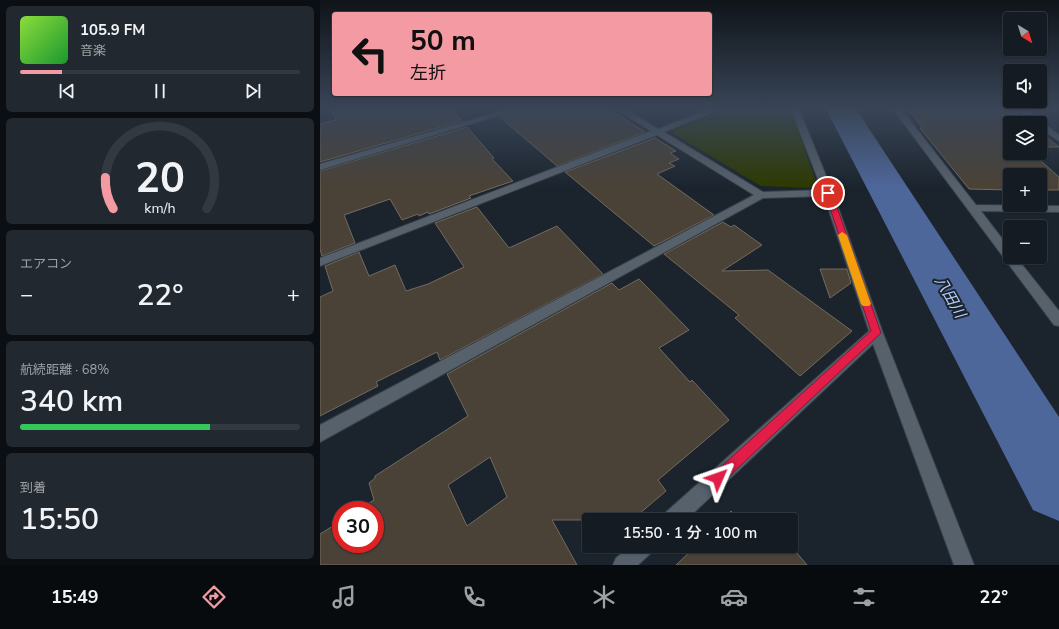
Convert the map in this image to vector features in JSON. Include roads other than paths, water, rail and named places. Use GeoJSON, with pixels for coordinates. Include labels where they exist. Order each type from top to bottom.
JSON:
{"type":"FeatureCollection","features":[{"type":"Feature","properties":{"kind":"street"},"geometry":{"type":"LineString","coordinates":[[320,167],[427,135]]}},
{"type":"Feature","properties":{"kind":"street"},"geometry":{"type":"LineString","coordinates":[[320,262],[648,135]]}},
{"type":"Feature","properties":{"kind":"street"},"geometry":{"type":"LineString","coordinates":[[663,135],[761,195]]}},
{"type":"Feature","properties":{"kind":"street"},"geometry":{"type":"LineString","coordinates":[[805,135],[828,193],[876,333],[964,565]]}},
{"type":"Feature","properties":{"kind":"street"},"geometry":{"type":"LineString","coordinates":[[917,135],[1059,321]]}},
{"type":"Feature","properties":{"kind":"street"},"geometry":{"type":"LineString","coordinates":[[320,434],[761,195],[828,193]]}},
{"type":"Feature","properties":{"kind":"street"},"geometry":{"type":"LineString","coordinates":[[973,208],[1059,209]]}},
{"type":"Feature","properties":{"kind":"street"},"geometry":{"type":"LineString","coordinates":[[680,513],[876,333]]}},
{"type":"Feature","properties":{"kind":"street"},"geometry":{"type":"LineString","coordinates":[[623,565],[636,553]]}},
{"type":"Feature","properties":{"kind":"waterway","name":"八田川"},"geometry":{"type":"LineString","coordinates":[[856,135],[1059,484]]}}]}
